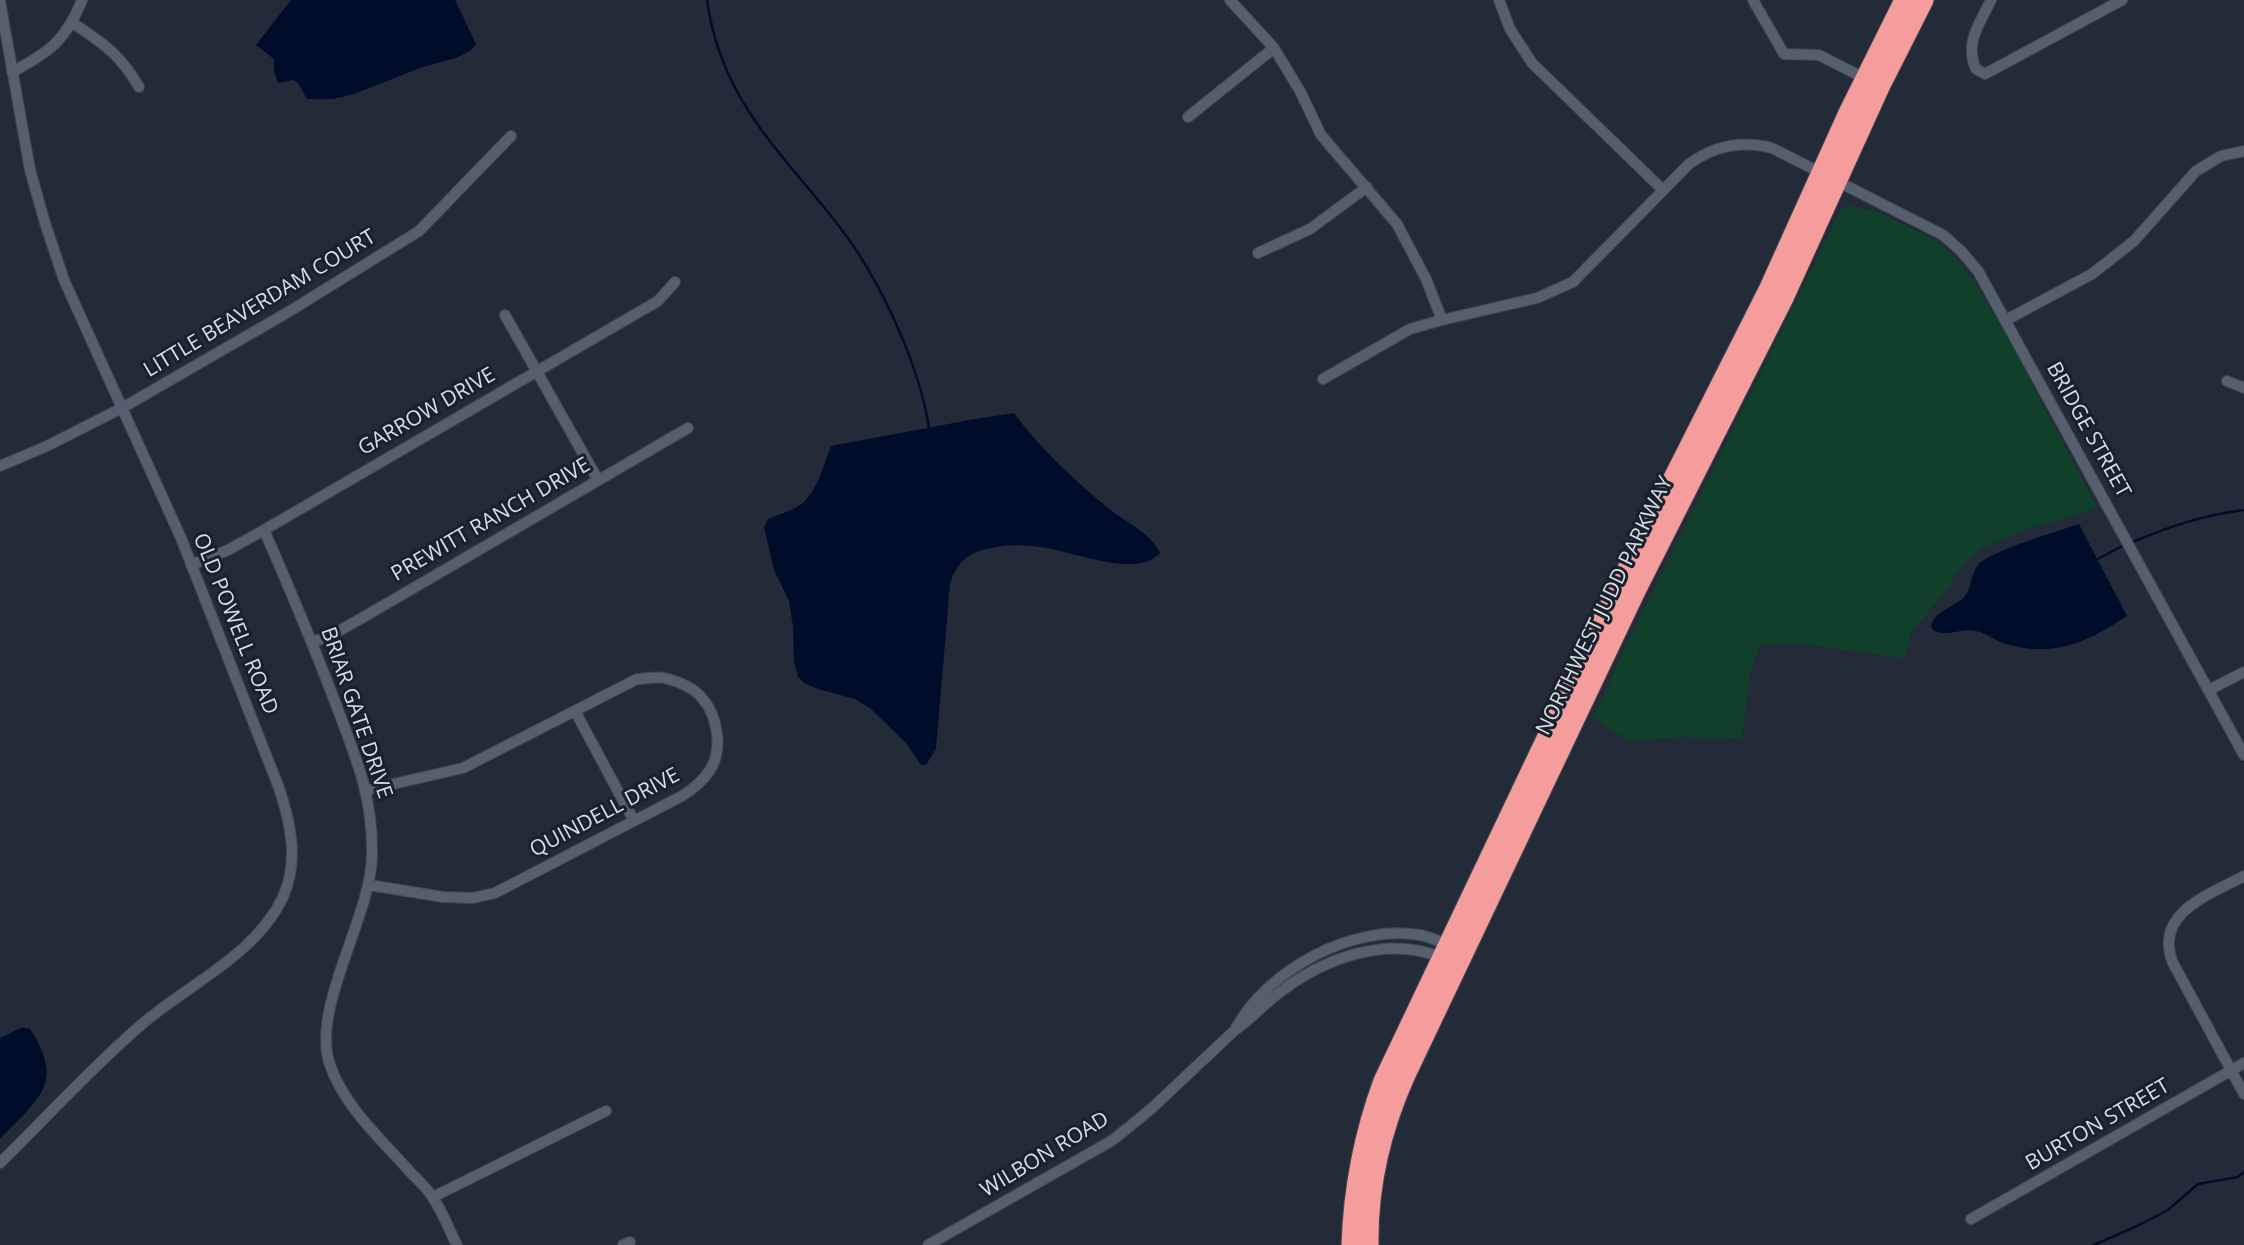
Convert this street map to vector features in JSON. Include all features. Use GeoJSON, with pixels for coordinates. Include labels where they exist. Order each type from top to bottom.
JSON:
{"type":"FeatureCollection","features":[{"type":"Feature","properties":{"kind":"highway","name":"NORTHWEST JUDD PARKWAY"},"geometry":{"type":"LineString","coordinates":[[1830,177],[1864,78],[1904,0]]}},
{"type":"Feature","properties":{"kind":"highway","name":"NORTHWEST JUDD PARKWAY"},"geometry":{"type":"LineString","coordinates":[[1369,1245],[1376,1172],[1391,1112],[1452,954],[1620,583],[1769,288],[1924,0]]}},
{"type":"Feature","properties":{"kind":"highway","name":"NORTHWEST JUDD PARKWAY"},"geometry":{"type":"LineString","coordinates":[[1352,1245],[1359,1162],[1370,1116],[1383,1081],[1452,954]]}},
{"type":"Feature","properties":{"kind":"street"},"geometry":{"type":"LineString","coordinates":[[12,72],[47,52],[58,41],[73,23],[82,0]]}},
{"type":"Feature","properties":{"kind":"street"},"geometry":{"type":"LineString","coordinates":[[1230,0],[1273,48],[1300,91],[1321,135],[1397,224],[1426,279],[1442,320]]}},
{"type":"Feature","properties":{"kind":"street"},"geometry":{"type":"LineString","coordinates":[[1499,0],[1510,29],[1532,63],[1663,190]]}},
{"type":"Feature","properties":{"kind":"street"},"geometry":{"type":"LineString","coordinates":[[1753,0],[1784,54],[1819,55],[1864,78]]}},
{"type":"Feature","properties":{"kind":"street"},"geometry":{"type":"LineString","coordinates":[[1991,0],[1972,36],[1971,50],[1976,69],[1985,74],[2122,0]]}},
{"type":"Feature","properties":{"kind":"street","name":"OLD POWELL ROAD"},"geometry":{"type":"LineString","coordinates":[[0,1],[30,170],[45,223],[76,309],[191,565],[249,709],[287,812],[292,846],[290,876],[284,895],[275,911],[249,943],[142,1023],[0,1163]]}},
{"type":"Feature","properties":{"kind":"street"},"geometry":{"type":"LineString","coordinates":[[73,23],[109,48],[127,67],[139,87]]}},
{"type":"Feature","properties":{"kind":"street"},"geometry":{"type":"LineString","coordinates":[[1188,117],[1273,48]]}},
{"type":"Feature","properties":{"kind":"street","name":"LITTLE BEAVERDAM COURT"},"geometry":{"type":"LineString","coordinates":[[0,466],[45,447],[122,408],[290,311],[419,231],[511,136]]}},
{"type":"Feature","properties":{"kind":"street","name":"BRIDGE STREET"},"geometry":{"type":"LineString","coordinates":[[1323,379],[1410,329],[1537,298],[1573,282],[1702,154],[1730,144],[1772,148],[1943,235],[1961,250],[1978,271],[2244,755]]}},
{"type":"Feature","properties":{"kind":"street"},"geometry":{"type":"LineString","coordinates":[[2007,320],[2092,274],[2116,257],[2134,241],[2196,171],[2221,156],[2244,151]]}},
{"type":"Feature","properties":{"kind":"street"},"geometry":{"type":"LineString","coordinates":[[1258,253],[1310,229],[1367,187]]}},
{"type":"Feature","properties":{"kind":"street","name":"GARROW DRIVE"},"geometry":{"type":"LineString","coordinates":[[191,565],[228,550],[264,530],[657,301],[675,282]]}},
{"type":"Feature","properties":{"kind":"street"},"geometry":{"type":"LineString","coordinates":[[505,314],[598,480]]}},
{"type":"Feature","properties":{"kind":"street"},"geometry":{"type":"LineString","coordinates":[[2227,381],[2244,388]]}},
{"type":"Feature","properties":{"kind":"street","name":"PREWITT RANCH DRIVE"},"geometry":{"type":"LineString","coordinates":[[312,642],[330,636],[362,618],[688,428]]}},
{"type":"Feature","properties":{"kind":"street","name":"BRIAR GATE DRIVE"},"geometry":{"type":"LineString","coordinates":[[264,530],[312,642],[367,790],[371,814],[373,856],[369,885],[329,1014],[326,1037],[329,1063],[349,1102],[433,1197],[457,1245]]}},
{"type":"Feature","properties":{"kind":"street"},"geometry":{"type":"LineString","coordinates":[[2208,690],[2244,672]]}},
{"type":"Feature","properties":{"kind":"street","name":"QUINDELL DRIVE"},"geometry":{"type":"LineString","coordinates":[[367,790],[463,768],[637,679],[662,677],[688,686],[703,698],[714,719],[718,744],[712,768],[698,785],[682,796],[495,892],[473,898],[443,897],[369,885]]}},
{"type":"Feature","properties":{"kind":"street"},"geometry":{"type":"LineString","coordinates":[[575,711],[634,821]]}},
{"type":"Feature","properties":{"kind":"street"},"geometry":{"type":"LineString","coordinates":[[2244,876],[2190,906],[2177,918],[2168,939],[2168,950],[2173,963],[2244,1094]]}},
{"type":"Feature","properties":{"kind":"street","name":"WILBON ROAD"},"geometry":{"type":"LineString","coordinates":[[928,1245],[1113,1140],[1151,1109],[1235,1030],[1243,1016],[1277,980],[1307,960],[1331,948],[1363,939],[1407,934],[1420,935],[1452,954]]}},
{"type":"Feature","properties":{"kind":"street","name":"BURTON STREET"},"geometry":{"type":"LineString","coordinates":[[1971,1219],[2244,1063]]}},
{"type":"Feature","properties":{"kind":"street"},"geometry":{"type":"LineString","coordinates":[[433,1197],[607,1111]]}},
{"type":"Feature","properties":{"kind":"green space"},"geometry":{"type":"Polygon","coordinates":[[[1848,206],[1875,211],[1941,243],[1975,282],[2011,343],[2097,508],[2028,529],[1980,549],[1963,564],[1946,591],[1912,631],[1904,658],[1802,644],[1760,645],[1749,678],[1742,738],[1678,737],[1629,741],[1593,718],[1841,210],[1848,206]]]}},
{"type":"Feature","properties":{"kind":"water"},"geometry":{"type":"Polygon","coordinates":[[[291,0],[455,0],[476,44],[470,51],[456,58],[423,67],[354,94],[334,99],[307,99],[294,80],[278,83],[274,72],[274,59],[256,45],[291,0]]]}},
{"type":"Feature","properties":{"kind":"water"},"geometry":{"type":"Polygon","coordinates":[[[1014,413],[1046,451],[1094,496],[1150,539],[1160,553],[1137,564],[1121,564],[1046,548],[1012,545],[984,550],[965,559],[956,569],[950,584],[936,749],[926,765],[921,765],[906,743],[871,709],[855,699],[804,683],[798,677],[789,601],[774,570],[764,527],[768,519],[796,507],[809,496],[831,446],[1014,413]]]}},
{"type":"Feature","properties":{"kind":"water"},"geometry":{"type":"Polygon","coordinates":[[[2079,524],[2127,616],[2084,640],[2040,649],[2006,644],[1976,631],[1946,633],[1934,631],[1931,627],[1940,613],[1965,595],[1975,569],[1985,560],[2010,548],[2079,524]]]}},
{"type":"Feature","properties":{"kind":"water"},"geometry":{"type":"Polygon","coordinates":[[[23,1027],[30,1029],[41,1048],[46,1064],[46,1077],[43,1090],[36,1101],[0,1139],[0,1038],[23,1027]]]}},
{"type":"Feature","properties":{"kind":"waterway"},"geometry":{"type":"LineString","coordinates":[[707,0],[714,36],[740,97],[777,150],[857,251],[884,299],[917,377],[929,428]]}},
{"type":"Feature","properties":{"kind":"waterway"},"geometry":{"type":"LineString","coordinates":[[2130,543],[2186,522],[2244,510]]}},
{"type":"Feature","properties":{"kind":"waterway"},"geometry":{"type":"LineString","coordinates":[[2096,560],[2124,545]]}},
{"type":"Feature","properties":{"kind":"waterway"},"geometry":{"type":"LineString","coordinates":[[2094,1245],[2168,1210],[2198,1184],[2238,1177],[2244,1172]]}}]}
